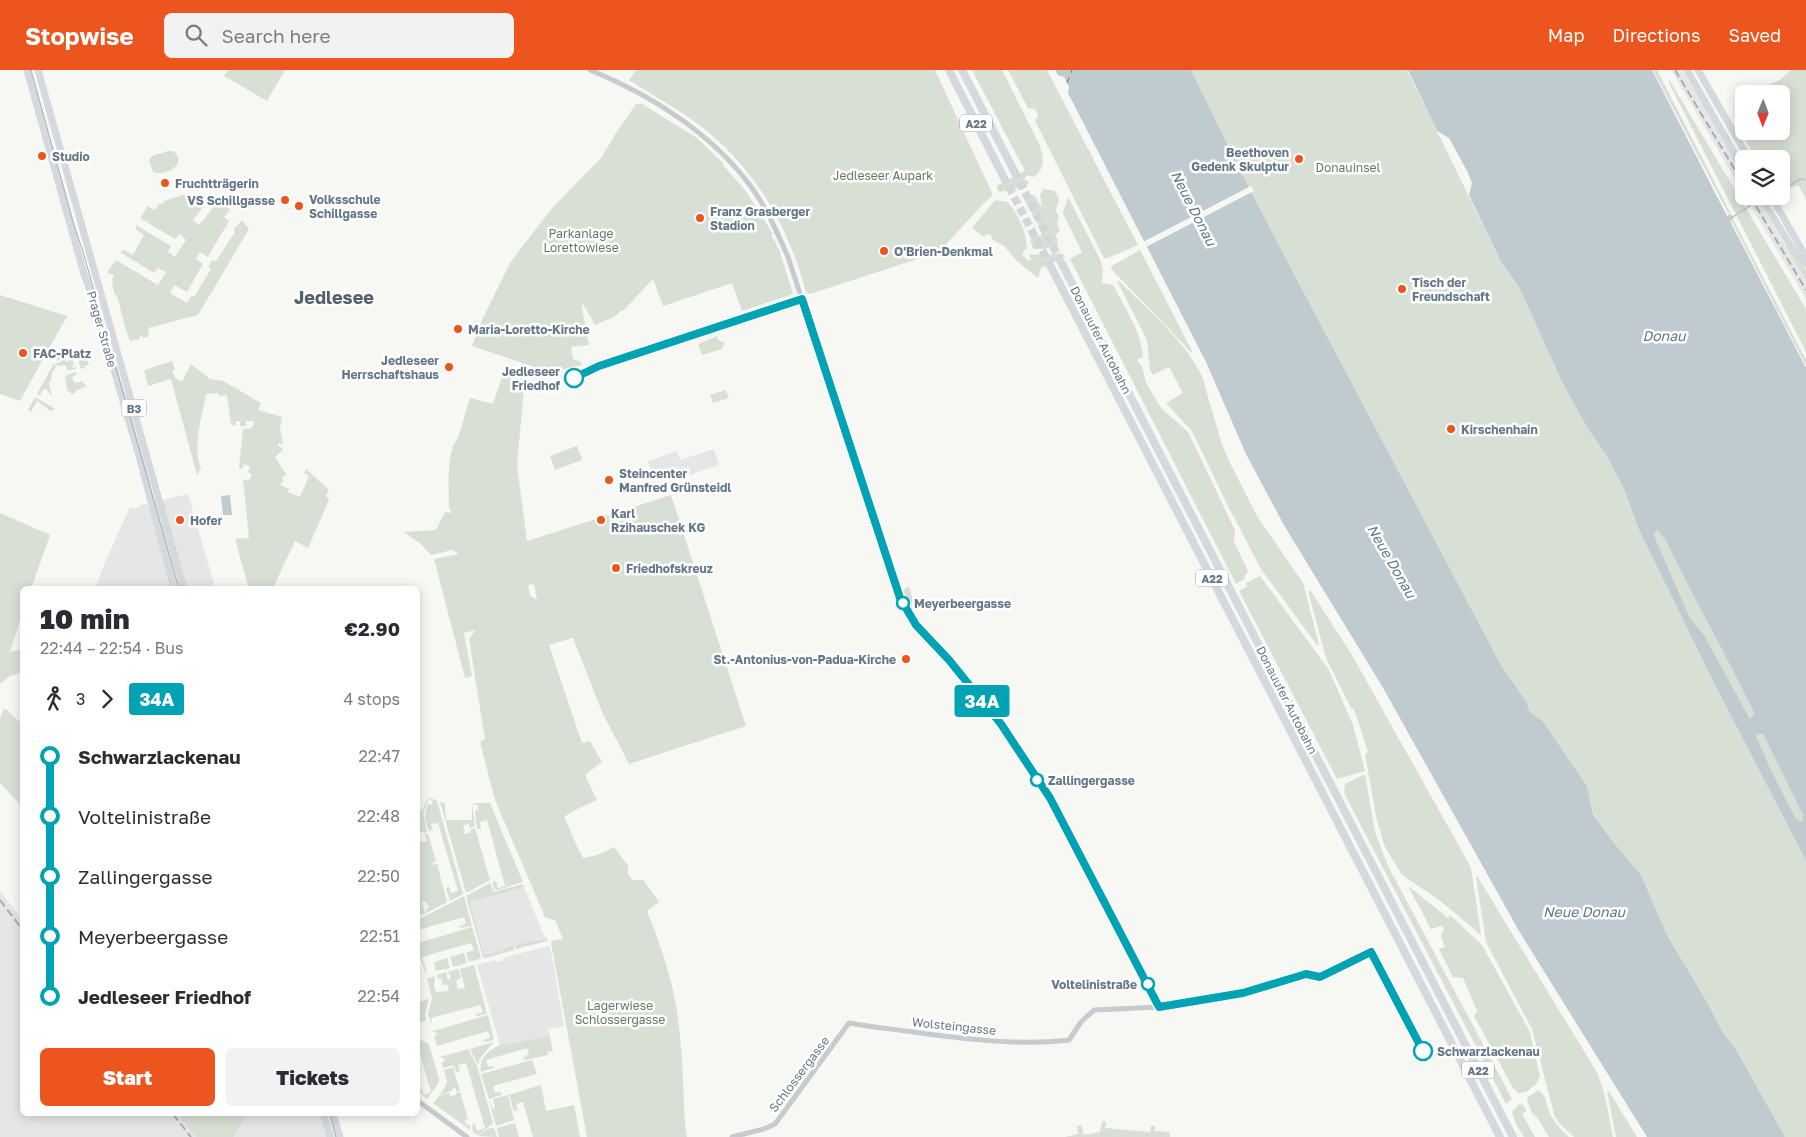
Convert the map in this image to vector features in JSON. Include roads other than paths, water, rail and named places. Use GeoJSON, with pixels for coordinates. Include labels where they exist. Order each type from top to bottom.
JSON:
{"type":"FeatureCollection","features":[{"type":"Feature","properties":{"kind":"highway","name":"A22"},"geometry":{"type":"LineString","coordinates":[[949,70],[1003,176]]}},
{"type":"Feature","properties":{"kind":"highway","name":"A22"},"geometry":{"type":"LineString","coordinates":[[962,70],[1014,171]]}},
{"type":"Feature","properties":{"kind":"highway","name":"Donauufer Autobahn"},"geometry":{"type":"LineString","coordinates":[[1061,262],[1507,1127],[1515,1137]]}},
{"type":"Feature","properties":{"kind":"highway","name":"Donauufer Autobahn"},"geometry":{"type":"LineString","coordinates":[[1051,267],[1499,1136]]}},
{"type":"Feature","properties":{"kind":"main road","name":"Prager Straße"},"geometry":{"type":"LineString","coordinates":[[27,70],[84,274],[94,301],[141,463],[173,586]]}},
{"type":"Feature","properties":{"kind":"main road","name":"Prager Straße"},"geometry":{"type":"LineString","coordinates":[[38,70],[183,586]]}},
{"type":"Feature","properties":{"kind":"main road"},"geometry":{"type":"LineString","coordinates":[[1687,70],[1735,154]]}},
{"type":"Feature","properties":{"kind":"main road"},"geometry":{"type":"LineString","coordinates":[[1698,70],[1744,150]]}},
{"type":"Feature","properties":{"kind":"main road"},"geometry":{"type":"LineString","coordinates":[[64,203],[75,203]]}},
{"type":"Feature","properties":{"kind":"main road"},"geometry":{"type":"LineString","coordinates":[[1766,205],[1794,251],[1806,264]]}},
{"type":"Feature","properties":{"kind":"main road"},"geometry":{"type":"LineString","coordinates":[[1776,205],[1806,257]]}},
{"type":"Feature","properties":{"kind":"main road"},"geometry":{"type":"LineString","coordinates":[[324,1116],[330,1137]]}},
{"type":"Feature","properties":{"kind":"main road"},"geometry":{"type":"LineString","coordinates":[[335,1116],[340,1137]]}},
{"type":"Feature","properties":{"kind":"street","name":"Wolsteingasse"},"geometry":{"type":"LineString","coordinates":[[590,70],[674,115],[698,131],[726,156],[750,185],[773,221],[788,257],[900,598],[916,625],[949,660],[1001,724],[1050,798],[1159,1007],[1094,1010],[1081,1022],[1069,1040],[1058,1041],[1007,1042],[955,1038],[849,1023]]}},
{"type":"Feature","properties":{"kind":"street","name":"Schlossergasse"},"geometry":{"type":"LineString","coordinates":[[732,1137],[764,1129],[775,1124],[849,1023]]}},
{"type":"Feature","properties":{"kind":"street"},"geometry":{"type":"LineString","coordinates":[[420,1102],[467,1137]]}},
{"type":"Feature","properties":{"kind":"water","name":"Neue Donau"},"geometry":{"type":"Polygon","coordinates":[[[1055,70],[1191,70],[1246,182],[1502,667],[1526,701],[1530,712],[1542,720],[1587,786],[1593,814],[1641,875],[1667,935],[1722,1031],[1737,1051],[1785,1137],[1647,1137],[1519,931],[1382,686],[1285,527],[1246,454],[1206,362],[1068,93],[1069,87],[1064,77],[1058,75],[1055,70]]]}},
{"type":"Feature","properties":{"kind":"water","name":"Donau"},"geometry":{"type":"Polygon","coordinates":[[[1408,70],[1652,70],[1727,216],[1731,214],[1733,219],[1730,221],[1806,368],[1806,861],[1714,683],[1639,530],[1624,488],[1562,382],[1519,287],[1501,262],[1469,195],[1472,183],[1467,171],[1449,138],[1437,131],[1408,70]],[[1657,529],[1654,535],[1690,618],[1704,635],[1750,719],[1754,713],[1665,539],[1657,529]],[[1763,734],[1756,735],[1770,768],[1796,819],[1803,822],[1803,815],[1763,734]]]}},
{"type":"Feature","properties":{"kind":"water"},"geometry":{"type":"Polygon","coordinates":[[[230,495],[232,515],[223,515],[221,496],[230,495]]]}},
{"type":"Feature","properties":{"kind":"waterway"},"geometry":{"type":"LineString","coordinates":[[1790,185],[1801,179],[1806,180]]}},
{"type":"Feature","properties":{"kind":"waterway"},"geometry":{"type":"LineString","coordinates":[[1731,218],[1750,206]]}},
{"type":"Feature","properties":{"kind":"tunnel"},"geometry":{"type":"LineString","coordinates":[[1014,171],[1061,262]]}},
{"type":"Feature","properties":{"kind":"tunnel"},"geometry":{"type":"LineString","coordinates":[[1003,176],[1051,267]]}},
{"type":"Feature","properties":{"kind":"tram line"},"geometry":{"type":"LineString","coordinates":[[31,70],[178,586]]}},
{"type":"Feature","properties":{"kind":"tram line"},"geometry":{"type":"LineString","coordinates":[[331,1116],[336,1137]]}},
{"type":"Feature","properties":{"kind":"railway"},"geometry":{"type":"LineString","coordinates":[[1675,70],[1735,170]]}},
{"type":"Feature","properties":{"kind":"railway"},"geometry":{"type":"LineString","coordinates":[[1755,205],[1806,290]]}},
{"type":"Feature","properties":{"kind":"railway"},"geometry":{"type":"LineString","coordinates":[[0,900],[20,926]]}},
{"type":"Feature","properties":{"kind":"railway"},"geometry":{"type":"LineString","coordinates":[[175,1116],[191,1137]]}},
{"type":"Feature","properties":{"kind":"place","name":"Studio"},"geometry":{"type":"Point","coordinates":[42,156]}},
{"type":"Feature","properties":{"kind":"place","name":"Beethoven Gedenk Skulptur"},"geometry":{"type":"Point","coordinates":[1299,159]}},
{"type":"Feature","properties":{"kind":"place","name":"Fruchtträgerin"},"geometry":{"type":"Point","coordinates":[165,183]}},
{"type":"Feature","properties":{"kind":"place","name":"VS Schillgasse"},"geometry":{"type":"Point","coordinates":[285,200]}},
{"type":"Feature","properties":{"kind":"place","name":"Volksschule Schillgasse"},"geometry":{"type":"Point","coordinates":[299,206]}},
{"type":"Feature","properties":{"kind":"place","name":"Franz Grasberger Stadion"},"geometry":{"type":"Point","coordinates":[700,218]}},
{"type":"Feature","properties":{"kind":"place","name":"O'Brien-Denkmal"},"geometry":{"type":"Point","coordinates":[884,251]}},
{"type":"Feature","properties":{"kind":"place","name":"Tisch der Freundschaft"},"geometry":{"type":"Point","coordinates":[1402,289]}},
{"type":"Feature","properties":{"kind":"place","name":"Maria-Loretto-Kirche"},"geometry":{"type":"Point","coordinates":[458,329]}},
{"type":"Feature","properties":{"kind":"place","name":"FAC-Platz"},"geometry":{"type":"Point","coordinates":[23,353]}},
{"type":"Feature","properties":{"kind":"place","name":"Jedleseer Herrschaftshaus"},"geometry":{"type":"Point","coordinates":[449,367]}},
{"type":"Feature","properties":{"kind":"place","name":"Jedleseer Friedhof"},"geometry":{"type":"Point","coordinates":[574,378]}},
{"type":"Feature","properties":{"kind":"place","name":"Kirschenhain"},"geometry":{"type":"Point","coordinates":[1451,429]}},
{"type":"Feature","properties":{"kind":"place","name":"Steincenter Manfred Grünsteidl"},"geometry":{"type":"Point","coordinates":[609,480]}},
{"type":"Feature","properties":{"kind":"place","name":"Hofer"},"geometry":{"type":"Point","coordinates":[180,520]}},
{"type":"Feature","properties":{"kind":"place","name":"Karl Rzihauschek KG"},"geometry":{"type":"Point","coordinates":[601,520]}},
{"type":"Feature","properties":{"kind":"place","name":"Friedhofskreuz"},"geometry":{"type":"Point","coordinates":[616,568]}},
{"type":"Feature","properties":{"kind":"place","name":"Meyerbeergasse"},"geometry":{"type":"Point","coordinates":[903,603]}},
{"type":"Feature","properties":{"kind":"place","name":"St.-Antonius-von-Padua-Kirche"},"geometry":{"type":"Point","coordinates":[906,659]}},
{"type":"Feature","properties":{"kind":"place","name":"Zallingergasse"},"geometry":{"type":"Point","coordinates":[1037,780]}},
{"type":"Feature","properties":{"kind":"place","name":"Voltelinistraße"},"geometry":{"type":"Point","coordinates":[1148,984]}},
{"type":"Feature","properties":{"kind":"place","name":"Schwarzlackenau"},"geometry":{"type":"Point","coordinates":[1423,1051]}},
{"type":"Feature","properties":{"kind":"district","name":"Jedlesee"},"geometry":{"type":"Point","coordinates":[334,297]}},
{"type":"Feature","properties":{"kind":"park label","name":"Donauinsel"},"geometry":{"type":"Point","coordinates":[1348,167]}},
{"type":"Feature","properties":{"kind":"park label","name":"Jedleseer Aupark"},"geometry":{"type":"Point","coordinates":[883,175]}},
{"type":"Feature","properties":{"kind":"park label","name":"Parkanlage Lorettowiese"},"geometry":{"type":"Point","coordinates":[581,240]}},
{"type":"Feature","properties":{"kind":"park label","name":"Lagerwiese Schlossergasse"},"geometry":{"type":"Point","coordinates":[620,1012]}}]}
